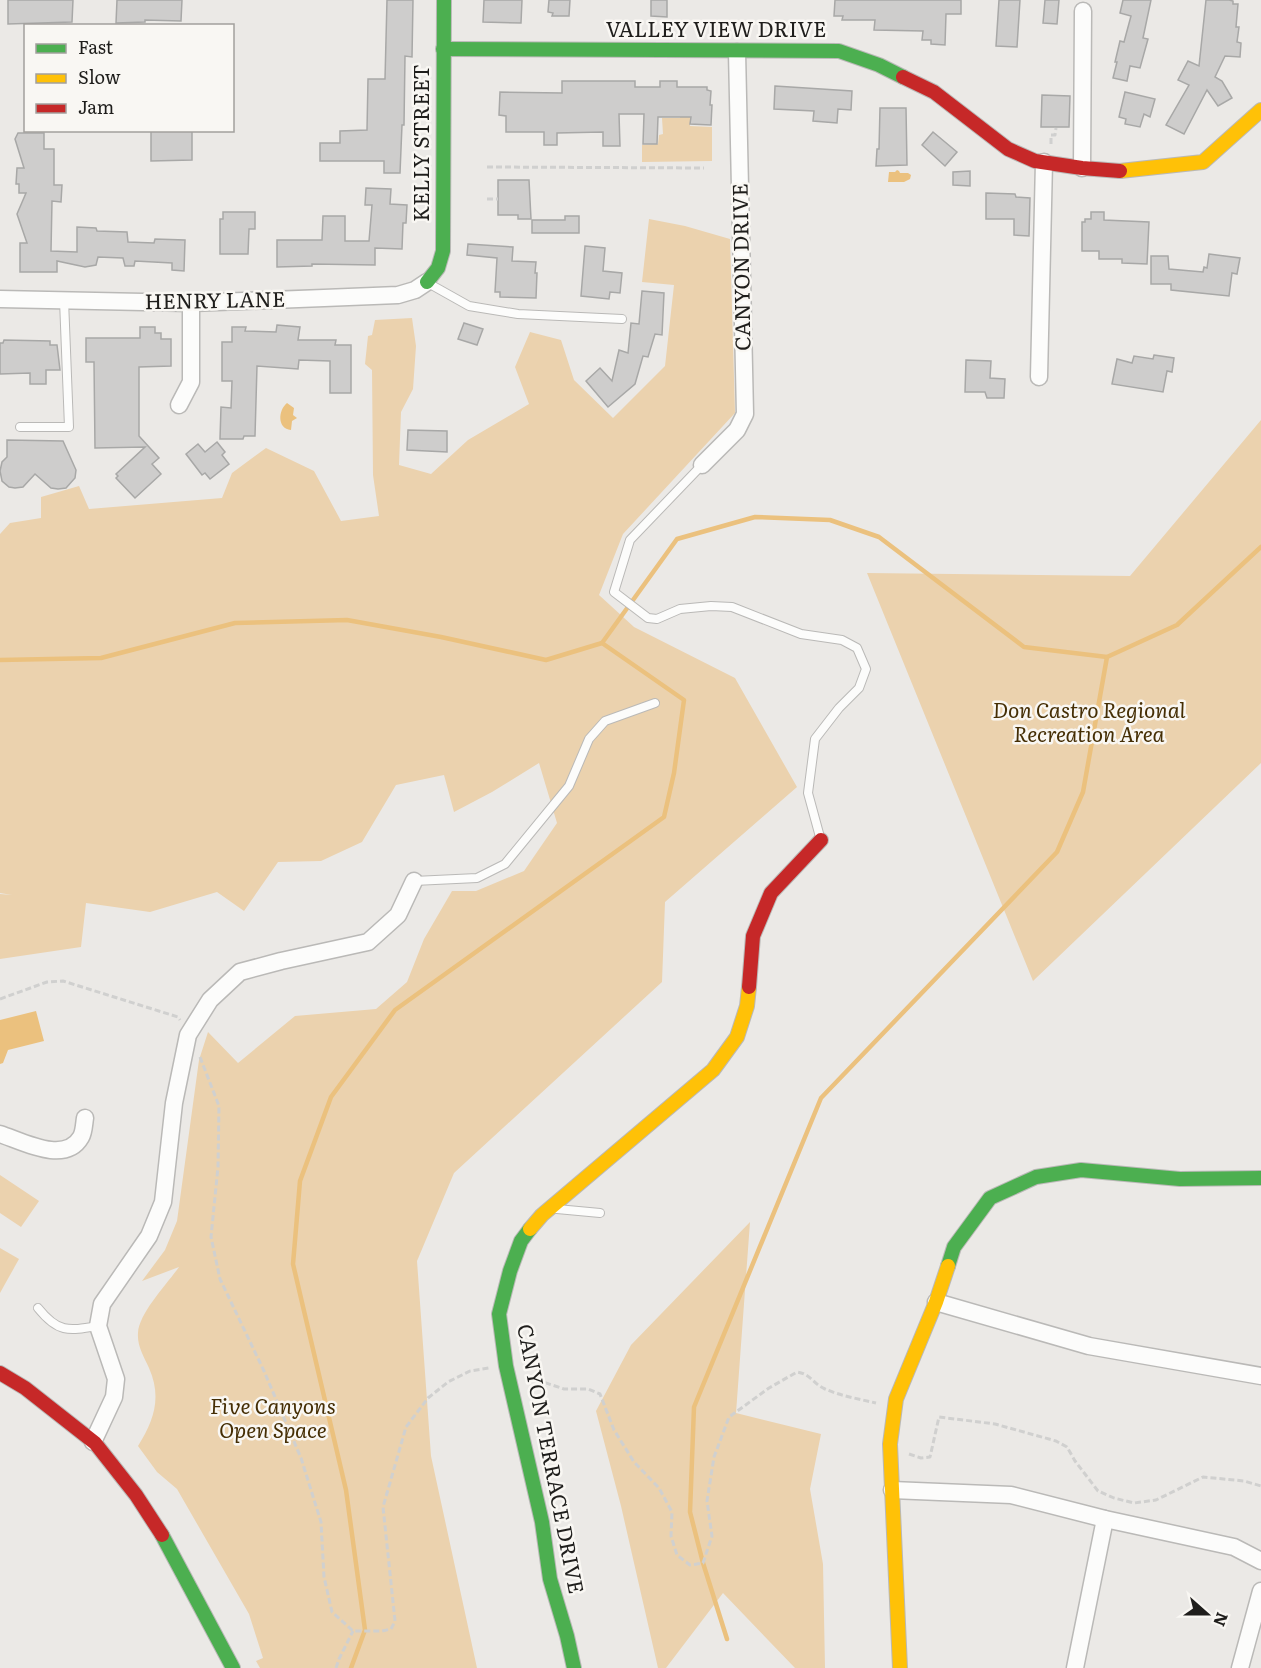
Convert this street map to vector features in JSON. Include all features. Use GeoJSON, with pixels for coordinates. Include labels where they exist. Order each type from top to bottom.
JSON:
{"type":"FeatureCollection","features":[{"type":"Feature","properties":{"kind":"street","name":"KELLY STREET"},"geometry":{"type":"LineString","coordinates":[[427,282],[438,268],[442,250],[444,0]]}},
{"type":"Feature","properties":{"kind":"street"},"geometry":{"type":"LineString","coordinates":[[1082,168],[1083,11]]}},
{"type":"Feature","properties":{"kind":"street","name":"VALLEY VIEW DRIVE"},"geometry":{"type":"LineString","coordinates":[[443,49],[839,51],[872,62],[934,92],[1008,149],[1035,161],[1082,168],[1127,171],[1203,162],[1261,110]]}},
{"type":"Feature","properties":{"kind":"street","name":"CANYON DRIVE"},"geometry":{"type":"LineString","coordinates":[[702,465],[737,430],[745,414],[737,52]]}},
{"type":"Feature","properties":{"kind":"street"},"geometry":{"type":"LineString","coordinates":[[1040,377],[1044,162]]}},
{"type":"Feature","properties":{"kind":"street","name":"HENRY LANE"},"geometry":{"type":"LineString","coordinates":[[0,299],[191,303],[398,295],[415,290],[427,282]]}},
{"type":"Feature","properties":{"kind":"street"},"geometry":{"type":"LineString","coordinates":[[179,405],[191,382],[191,303]]}},
{"type":"Feature","properties":{"kind":"street","name":"CANYON TERRACE DRIVE"},"geometry":{"type":"LineString","coordinates":[[573,1668],[567,1636],[550,1579],[542,1522],[506,1366],[499,1314],[510,1272],[521,1241],[542,1215],[713,1070],[736,1037],[747,1006],[753,936],[771,893],[821,840]]}},
{"type":"Feature","properties":{"kind":"street"},"geometry":{"type":"LineString","coordinates":[[93,1442],[114,1397],[116,1379],[98,1326],[102,1304],[149,1236],[163,1202],[174,1103],[188,1035],[210,1000],[240,972],[368,942],[398,915],[414,881]]}},
{"type":"Feature","properties":{"kind":"street"},"geometry":{"type":"LineString","coordinates":[[0,1134],[63,1151],[72,1146],[81,1136],[85,1118]]}},
{"type":"Feature","properties":{"kind":"street"},"geometry":{"type":"LineString","coordinates":[[900,1668],[890,1444],[896,1399],[936,1302],[954,1246],[990,1198],[1036,1177],[1081,1170],[1180,1179],[1261,1178]]}},
{"type":"Feature","properties":{"kind":"street"},"geometry":{"type":"LineString","coordinates":[[936,1302],[1089,1346],[1261,1376]]}},
{"type":"Feature","properties":{"kind":"street"},"geometry":{"type":"LineString","coordinates":[[0,1372],[15,1380],[93,1442],[121,1476],[188,1581],[233,1668]]}},
{"type":"Feature","properties":{"kind":"street"},"geometry":{"type":"LineString","coordinates":[[892,1491],[1011,1495],[1105,1519],[1234,1547],[1261,1561]]}},
{"type":"Feature","properties":{"kind":"street"},"geometry":{"type":"LineString","coordinates":[[1075,1668],[1105,1519]]}},
{"type":"Feature","properties":{"kind":"street"},"geometry":{"type":"LineString","coordinates":[[1240,1668],[1261,1591]]}},
{"type":"Feature","properties":{"kind":"lane"},"geometry":{"type":"LineString","coordinates":[[427,282],[469,306],[518,314],[622,319]]}},
{"type":"Feature","properties":{"kind":"lane"},"geometry":{"type":"LineString","coordinates":[[20,427],[69,427],[64,300]]}},
{"type":"Feature","properties":{"kind":"lane"},"geometry":{"type":"LineString","coordinates":[[702,465],[630,540],[614,592],[648,618],[657,619],[681,609],[711,606],[732,607],[801,634],[842,640],[857,648],[866,669],[859,688],[839,708],[815,739],[807,793],[821,840]]}},
{"type":"Feature","properties":{"kind":"lane"},"geometry":{"type":"LineString","coordinates":[[414,881],[477,878],[505,864],[569,786],[589,739],[605,721],[654,703]]}},
{"type":"Feature","properties":{"kind":"lane"},"geometry":{"type":"LineString","coordinates":[[551,1207],[600,1213]]}},
{"type":"Feature","properties":{"kind":"lane"},"geometry":{"type":"LineString","coordinates":[[38,1308],[50,1323],[70,1330],[98,1326]]}},
{"type":"Feature","properties":{"kind":"path"},"geometry":{"type":"LineString","coordinates":[[1052,135],[1055,135],[1056,129]]}},
{"type":"Feature","properties":{"kind":"path"},"geometry":{"type":"LineString","coordinates":[[487,167],[704,168]]}},
{"type":"Feature","properties":{"kind":"path"},"geometry":{"type":"LineString","coordinates":[[487,199],[498,199]]}},
{"type":"Feature","properties":{"kind":"path"},"geometry":{"type":"LineString","coordinates":[[0,999],[47,982],[63,981],[178,1017],[204,1063],[219,1106],[218,1167],[211,1237],[220,1279],[302,1458],[321,1522],[324,1577],[332,1612],[353,1631],[392,1629],[395,1621],[383,1507],[406,1427],[428,1398],[448,1382],[470,1371],[506,1366],[536,1381],[564,1389],[588,1389],[600,1394],[614,1430],[634,1462],[664,1496],[672,1512],[670,1536],[677,1555],[690,1565],[703,1563],[712,1536],[709,1490],[714,1457],[729,1417],[769,1388],[797,1372],[806,1373],[822,1388],[878,1403],[877,1409]]}},
{"type":"Feature","properties":{"kind":"path"},"geometry":{"type":"LineString","coordinates":[[890,1444],[902,1445],[903,1451],[921,1458],[930,1457],[939,1417],[995,1424],[1056,1441],[1067,1447],[1098,1491],[1134,1503],[1156,1500],[1203,1477],[1244,1481],[1261,1486]]}},
{"type":"Feature","properties":{"kind":"path"},"geometry":{"type":"LineString","coordinates":[[336,1668],[353,1631]]}},
{"type":"Feature","properties":{"kind":"green space"},"geometry":{"type":"Polygon","coordinates":[[[680,112],[690,116],[690,126],[712,127],[712,161],[642,162],[642,145],[658,144],[659,135],[663,134],[662,118],[680,118],[680,112]]]}},
{"type":"Feature","properties":{"kind":"green space","name":"Five Canyons Open Space"},"geometry":{"type":"Polygon","coordinates":[[[649,219],[685,226],[730,239],[735,413],[623,534],[599,595],[634,627],[735,678],[797,787],[665,902],[662,982],[454,1173],[417,1261],[431,1456],[477,1668],[260,1668],[256,1661],[263,1658],[249,1614],[177,1489],[157,1472],[138,1446],[152,1418],[155,1389],[141,1351],[138,1333],[148,1308],[179,1267],[142,1281],[165,1250],[177,1221],[199,1060],[208,1032],[238,1063],[295,1016],[376,1009],[407,982],[424,939],[452,891],[476,891],[524,871],[557,823],[539,763],[454,812],[444,775],[396,785],[362,842],[321,861],[278,862],[244,911],[217,892],[150,912],[86,903],[81,947],[0,959],[0,894],[12,895],[0,893],[0,534],[10,523],[41,518],[41,497],[79,486],[89,509],[222,498],[232,473],[266,448],[314,471],[341,521],[379,516],[373,475],[372,370],[365,364],[368,336],[372,335],[375,320],[412,318],[416,346],[413,389],[401,412],[399,465],[431,474],[468,440],[529,404],[515,367],[530,332],[561,340],[574,380],[613,418],[665,366],[674,285],[642,282],[649,219]]]}},
{"type":"Feature","properties":{"kind":"green space","name":"Don Castro Regional Recreation Area"},"geometry":{"type":"Polygon","coordinates":[[[1261,420],[1261,763],[1033,981],[867,573],[1130,576],[1261,420]]]}},
{"type":"Feature","properties":{"kind":"green space"},"geometry":{"type":"Polygon","coordinates":[[[0,1175],[39,1201],[21,1227],[0,1213],[0,1175]]]}},
{"type":"Feature","properties":{"kind":"green space"},"geometry":{"type":"Polygon","coordinates":[[[750,1222],[736,1413],[821,1434],[810,1489],[823,1564],[825,1668],[795,1668],[723,1593],[666,1668],[658,1668],[621,1506],[596,1411],[631,1345],[750,1222]]]}},
{"type":"Feature","properties":{"kind":"green space"},"geometry":{"type":"Polygon","coordinates":[[[0,1248],[19,1259],[0,1293],[0,1248]]]}},
{"type":"Feature","properties":{"kind":"shaded area"},"geometry":{"type":"Polygon","coordinates":[[[897,170],[900,173],[911,175],[910,179],[904,182],[888,182],[889,172],[897,170]]]}},
{"type":"Feature","properties":{"kind":"shaded area"},"geometry":{"type":"Polygon","coordinates":[[[287,403],[294,408],[293,415],[297,418],[292,421],[291,430],[283,426],[280,419],[287,403]]]}},
{"type":"Feature","properties":{"kind":"shaded area"},"geometry":{"type":"Polygon","coordinates":[[[36,1011],[44,1041],[8,1050],[3,1063],[0,1064],[0,1020],[36,1011]]]}},
{"type":"Feature","properties":{"kind":"building"},"geometry":{"type":"Polygon","coordinates":[[[8,0],[73,0],[72,22],[8,24],[8,0]]]}},
{"type":"Feature","properties":{"kind":"building"},"geometry":{"type":"Polygon","coordinates":[[[117,0],[182,0],[181,21],[145,20],[145,22],[116,23],[117,0]]]}},
{"type":"Feature","properties":{"kind":"building"},"geometry":{"type":"Polygon","coordinates":[[[387,0],[413,0],[412,57],[405,56],[404,125],[402,125],[400,173],[384,173],[384,161],[320,161],[320,143],[340,143],[340,131],[367,130],[368,79],[385,79],[387,0]]]}},
{"type":"Feature","properties":{"kind":"building"},"geometry":{"type":"Polygon","coordinates":[[[484,0],[522,0],[521,23],[483,22],[484,0]]]}},
{"type":"Feature","properties":{"kind":"building"},"geometry":{"type":"Polygon","coordinates":[[[549,0],[570,0],[569,16],[552,16],[553,13],[548,12],[549,0]]]}},
{"type":"Feature","properties":{"kind":"building"},"geometry":{"type":"Polygon","coordinates":[[[651,0],[667,0],[667,17],[651,16],[651,0]]]}},
{"type":"Feature","properties":{"kind":"building"},"geometry":{"type":"Polygon","coordinates":[[[835,0],[961,0],[961,14],[946,14],[945,45],[931,44],[931,40],[922,40],[923,31],[874,30],[875,20],[842,20],[843,16],[834,16],[835,0]]]}},
{"type":"Feature","properties":{"kind":"building"},"geometry":{"type":"Polygon","coordinates":[[[999,0],[1020,0],[1017,47],[996,46],[999,0]]]}},
{"type":"Feature","properties":{"kind":"building"},"geometry":{"type":"Polygon","coordinates":[[[1045,0],[1059,0],[1057,24],[1043,23],[1045,0]]]}},
{"type":"Feature","properties":{"kind":"building"},"geometry":{"type":"Polygon","coordinates":[[[1123,0],[1151,0],[1143,38],[1148,39],[1140,68],[1130,66],[1127,81],[1113,78],[1120,41],[1124,42],[1131,16],[1120,13],[1123,0]]]}},
{"type":"Feature","properties":{"kind":"building"},"geometry":{"type":"Polygon","coordinates":[[[1206,0],[1229,0],[1233,1],[1233,4],[1238,4],[1236,27],[1239,27],[1237,42],[1241,43],[1240,57],[1225,56],[1215,77],[1222,81],[1232,98],[1218,106],[1207,90],[1184,134],[1166,125],[1189,85],[1178,80],[1188,61],[1199,66],[1206,0]]]}},
{"type":"Feature","properties":{"kind":"building"},"geometry":{"type":"Polygon","coordinates":[[[562,81],[635,81],[635,87],[660,87],[660,81],[677,81],[677,87],[707,87],[707,90],[711,91],[711,125],[690,124],[691,117],[658,117],[657,144],[643,144],[644,114],[619,114],[620,146],[603,146],[603,132],[557,133],[557,145],[544,145],[544,132],[506,132],[506,116],[499,115],[500,92],[562,93],[562,81]]]}},
{"type":"Feature","properties":{"kind":"building"},"geometry":{"type":"Polygon","coordinates":[[[775,86],[852,91],[851,110],[838,109],[837,123],[813,121],[814,111],[774,109],[775,86]]]}},
{"type":"Feature","properties":{"kind":"building"},"geometry":{"type":"Polygon","coordinates":[[[1125,92],[1155,99],[1150,117],[1144,114],[1140,127],[1125,124],[1126,119],[1119,117],[1125,92]]]}},
{"type":"Feature","properties":{"kind":"building"},"geometry":{"type":"Polygon","coordinates":[[[1042,95],[1070,96],[1069,127],[1041,127],[1042,95]]]}},
{"type":"Feature","properties":{"kind":"building"},"geometry":{"type":"Polygon","coordinates":[[[880,108],[906,108],[907,165],[876,166],[877,149],[879,149],[880,108]]]}},
{"type":"Feature","properties":{"kind":"building"},"geometry":{"type":"Polygon","coordinates":[[[151,132],[192,132],[192,160],[151,161],[151,132]]]}},
{"type":"Feature","properties":{"kind":"building"},"geometry":{"type":"Polygon","coordinates":[[[933,132],[957,152],[945,166],[922,145],[933,132]]]}},
{"type":"Feature","properties":{"kind":"building"},"geometry":{"type":"Polygon","coordinates":[[[18,133],[44,133],[44,149],[54,149],[54,185],[62,185],[61,202],[52,201],[51,251],[77,252],[77,227],[96,228],[97,231],[127,232],[128,242],[154,243],[155,239],[185,240],[184,271],[172,270],[172,263],[135,261],[134,266],[125,266],[123,258],[98,257],[96,265],[85,267],[57,261],[57,272],[20,272],[20,243],[27,243],[17,214],[26,193],[19,193],[19,184],[16,184],[17,168],[24,168],[15,139],[18,133]]]}},
{"type":"Feature","properties":{"kind":"building"},"geometry":{"type":"Polygon","coordinates":[[[970,171],[970,186],[953,185],[953,172],[970,171]]]}},
{"type":"Feature","properties":{"kind":"building"},"geometry":{"type":"Polygon","coordinates":[[[498,180],[529,180],[531,219],[518,219],[518,215],[498,215],[498,180]]]}},
{"type":"Feature","properties":{"kind":"building"},"geometry":{"type":"Polygon","coordinates":[[[366,188],[391,189],[390,204],[407,205],[406,223],[403,223],[402,249],[375,248],[375,265],[312,264],[312,266],[277,267],[277,240],[322,240],[323,216],[345,216],[345,241],[369,241],[372,205],[365,205],[366,188]]]}},
{"type":"Feature","properties":{"kind":"building"},"geometry":{"type":"Polygon","coordinates":[[[986,193],[1015,194],[1016,197],[1030,198],[1029,236],[1014,235],[1014,219],[986,219],[986,193]]]}},
{"type":"Feature","properties":{"kind":"building"},"geometry":{"type":"Polygon","coordinates":[[[223,212],[255,212],[255,229],[249,229],[248,254],[220,254],[220,219],[223,219],[223,212]]]}},
{"type":"Feature","properties":{"kind":"building"},"geometry":{"type":"Polygon","coordinates":[[[1091,212],[1104,212],[1104,220],[1149,222],[1147,264],[1122,263],[1122,259],[1099,259],[1099,251],[1082,251],[1082,222],[1085,222],[1085,219],[1091,219],[1091,212]]]}},
{"type":"Feature","properties":{"kind":"building"},"geometry":{"type":"Polygon","coordinates":[[[565,216],[579,216],[579,233],[532,233],[532,220],[565,220],[565,216]]]}},
{"type":"Feature","properties":{"kind":"building"},"geometry":{"type":"Polygon","coordinates":[[[468,244],[513,247],[512,261],[536,262],[536,298],[500,297],[500,292],[495,292],[497,258],[467,255],[468,244]]]}},
{"type":"Feature","properties":{"kind":"building"},"geometry":{"type":"Polygon","coordinates":[[[585,246],[605,248],[603,271],[622,273],[620,293],[610,292],[609,299],[581,296],[585,246]]]}},
{"type":"Feature","properties":{"kind":"building"},"geometry":{"type":"Polygon","coordinates":[[[1209,254],[1240,258],[1237,274],[1232,273],[1229,296],[1171,290],[1171,284],[1151,284],[1151,256],[1168,256],[1169,269],[1203,272],[1204,267],[1207,268],[1209,254]]]}},
{"type":"Feature","properties":{"kind":"building"},"geometry":{"type":"Polygon","coordinates":[[[642,291],[664,293],[662,335],[655,334],[648,357],[643,356],[635,384],[608,407],[586,381],[600,368],[612,381],[619,350],[628,353],[631,323],[639,324],[642,291]]]}},
{"type":"Feature","properties":{"kind":"building"},"geometry":{"type":"Polygon","coordinates":[[[464,323],[483,329],[477,345],[458,339],[464,323]]]}},
{"type":"Feature","properties":{"kind":"building"},"geometry":{"type":"Polygon","coordinates":[[[277,325],[300,327],[298,340],[336,340],[335,345],[351,345],[351,393],[330,393],[330,361],[299,360],[298,369],[257,366],[255,436],[244,436],[243,439],[220,439],[221,407],[231,408],[232,381],[222,381],[222,342],[232,342],[232,327],[246,327],[245,331],[276,332],[277,325]]]}},
{"type":"Feature","properties":{"kind":"building"},"geometry":{"type":"Polygon","coordinates":[[[140,327],[155,327],[155,333],[161,333],[161,339],[171,339],[171,366],[139,367],[139,436],[159,458],[152,464],[161,474],[135,498],[116,478],[118,476],[116,474],[145,447],[95,448],[94,362],[86,362],[86,338],[140,338],[140,327]]]}},
{"type":"Feature","properties":{"kind":"building"},"geometry":{"type":"Polygon","coordinates":[[[4,340],[50,341],[50,345],[57,345],[60,370],[46,370],[46,384],[30,384],[30,373],[0,374],[0,343],[4,340]]]}},
{"type":"Feature","properties":{"kind":"building"},"geometry":{"type":"Polygon","coordinates":[[[1154,355],[1174,358],[1172,372],[1167,371],[1163,392],[1112,384],[1117,359],[1132,363],[1134,356],[1153,359],[1154,355]]]}},
{"type":"Feature","properties":{"kind":"building"},"geometry":{"type":"Polygon","coordinates":[[[966,360],[991,361],[990,378],[1005,379],[1004,398],[987,398],[985,392],[965,392],[966,360]]]}},
{"type":"Feature","properties":{"kind":"building"},"geometry":{"type":"Polygon","coordinates":[[[408,430],[447,431],[447,452],[407,450],[408,430]]]}},
{"type":"Feature","properties":{"kind":"building"},"geometry":{"type":"Polygon","coordinates":[[[7,440],[63,441],[76,470],[75,478],[66,488],[58,489],[51,488],[35,474],[23,487],[9,487],[2,481],[0,471],[2,462],[7,457],[7,440]]]}},
{"type":"Feature","properties":{"kind":"building"},"geometry":{"type":"Polygon","coordinates":[[[217,442],[225,452],[222,455],[229,464],[210,479],[205,473],[202,475],[186,454],[198,444],[205,452],[217,442]]]}},
{"type":"Feature","properties":{"kind":"waterway"},"geometry":{"type":"LineString","coordinates":[[0,660],[101,658],[235,623],[347,620],[441,637],[546,660],[602,643],[677,539],[755,517],[830,520],[879,537],[1024,647],[1107,657],[1177,625],[1261,547]]}},
{"type":"Feature","properties":{"kind":"waterway"},"geometry":{"type":"LineString","coordinates":[[351,1668],[365,1630],[346,1490],[293,1264],[300,1181],[331,1097],[395,1010],[664,817],[674,773],[684,700],[602,643]]}},
{"type":"Feature","properties":{"kind":"waterway"},"geometry":{"type":"LineString","coordinates":[[727,1639],[690,1512],[694,1407],[821,1098],[1057,852],[1083,792],[1107,657]]}},
{"type":"Feature","properties":{"kind":"traffic: fast"},"geometry":{"type":"LineString","coordinates":[[427,282],[438,268],[443,251],[444,0]]}},
{"type":"Feature","properties":{"kind":"traffic: fast"},"geometry":{"type":"LineString","coordinates":[[443,49],[839,51],[879,65],[903,77]]}},
{"type":"Feature","properties":{"kind":"traffic: fast"},"geometry":{"type":"LineString","coordinates":[[948,1266],[954,1247],[990,1198],[1036,1177],[1081,1170],[1180,1179],[1261,1178]]}},
{"type":"Feature","properties":{"kind":"traffic: fast"},"geometry":{"type":"LineString","coordinates":[[530,1229],[521,1241],[510,1271],[499,1314],[506,1366],[542,1522],[550,1579],[574,1668]]}},
{"type":"Feature","properties":{"kind":"traffic: fast"},"geometry":{"type":"LineString","coordinates":[[162,1535],[233,1668]]}},
{"type":"Feature","properties":{"kind":"traffic: slow"},"geometry":{"type":"LineString","coordinates":[[1120,171],[1203,162],[1261,110]]}},
{"type":"Feature","properties":{"kind":"traffic: slow"},"geometry":{"type":"LineString","coordinates":[[530,1229],[542,1215],[713,1070],[737,1037],[747,1006],[749,987]]}},
{"type":"Feature","properties":{"kind":"traffic: slow"},"geometry":{"type":"LineString","coordinates":[[900,1668],[890,1444],[896,1399],[936,1302],[948,1266]]}},
{"type":"Feature","properties":{"kind":"traffic: jam"},"geometry":{"type":"LineString","coordinates":[[903,77],[934,92],[1008,149],[1035,161],[1120,171]]}},
{"type":"Feature","properties":{"kind":"traffic: jam"},"geometry":{"type":"LineString","coordinates":[[749,987],[753,936],[771,893],[821,840]]}},
{"type":"Feature","properties":{"kind":"traffic: jam"},"geometry":{"type":"LineString","coordinates":[[0,1373],[25,1388],[95,1443],[136,1495],[162,1535]]}}]}
